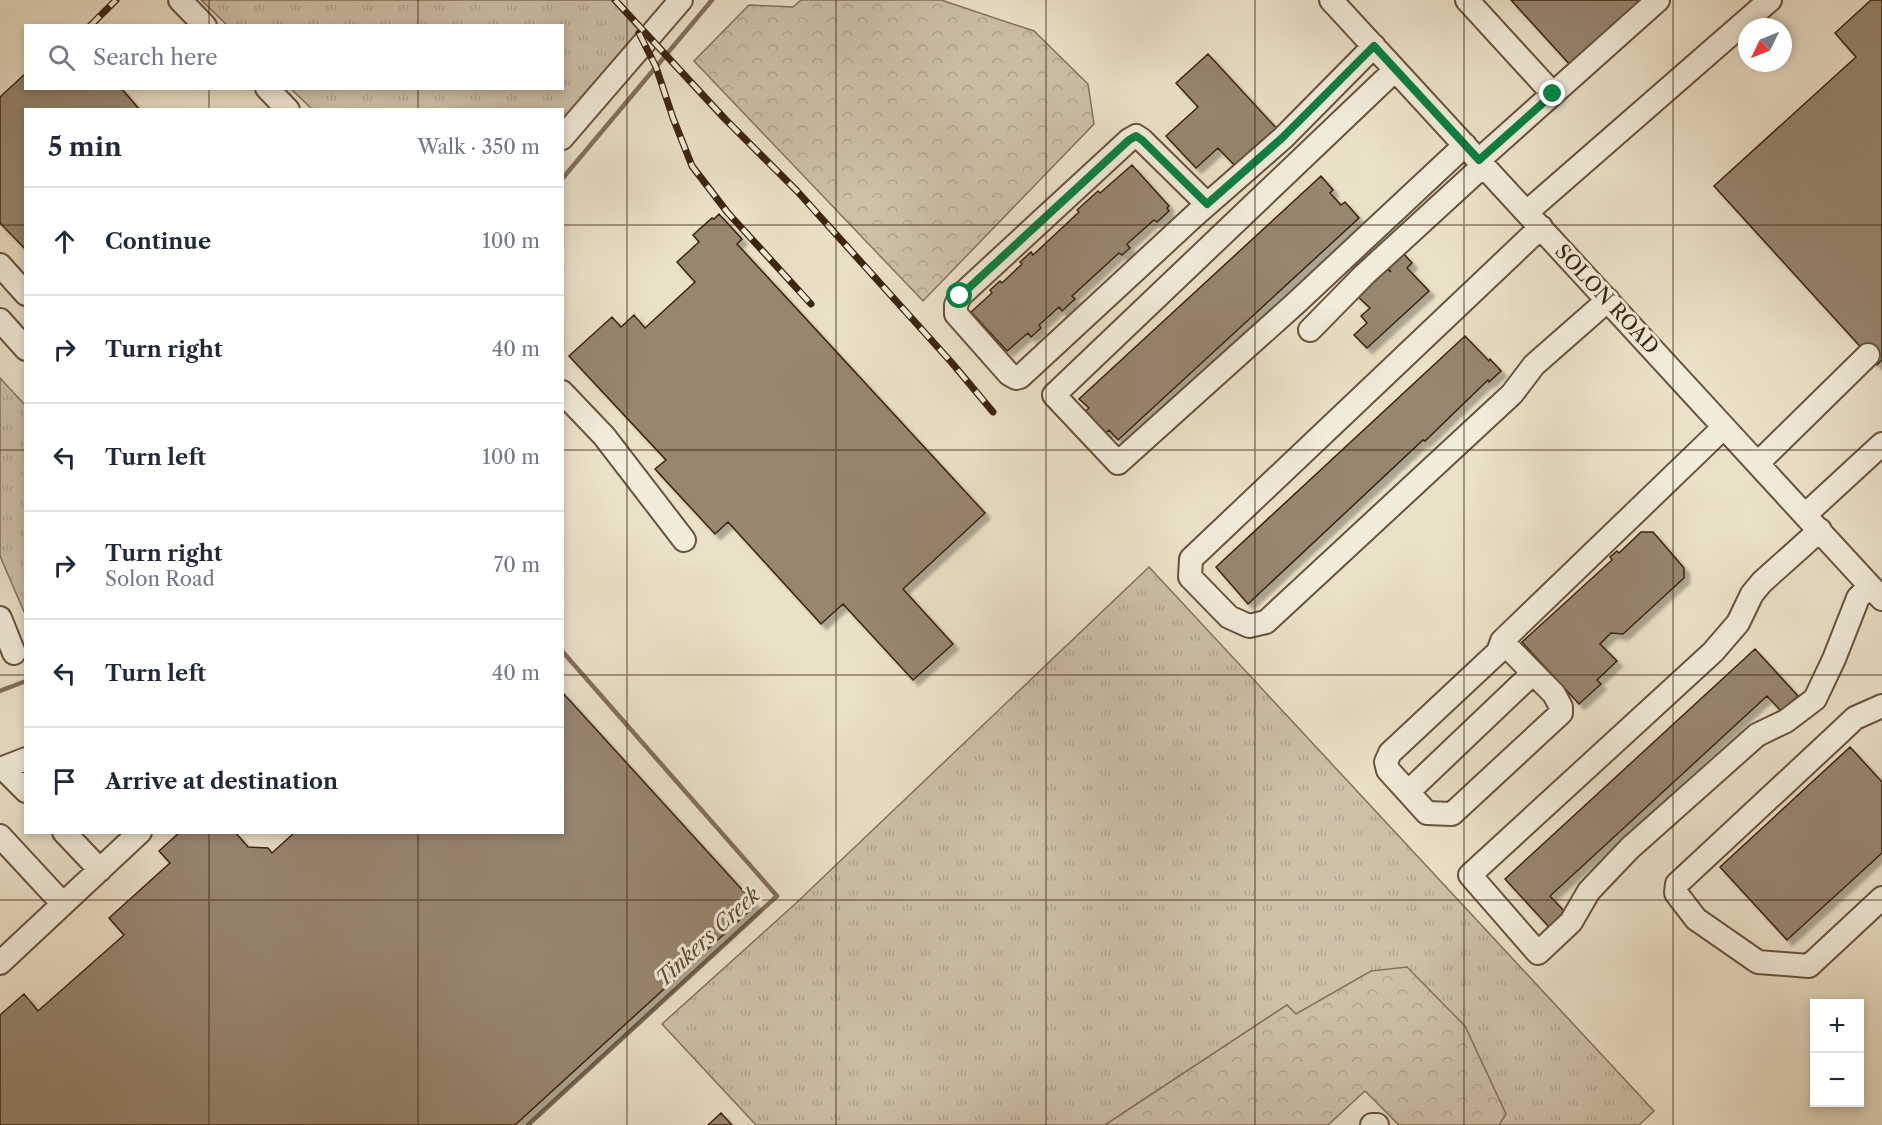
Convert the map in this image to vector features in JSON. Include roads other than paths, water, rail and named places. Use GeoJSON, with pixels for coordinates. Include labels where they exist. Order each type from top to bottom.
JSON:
{"type":"FeatureCollection","features":[{"type":"Feature","properties":{"kind":"street"},"geometry":{"type":"LineString","coordinates":[[180,0],[203,24]]}},
{"type":"Feature","properties":{"kind":"street"},"geometry":{"type":"LineString","coordinates":[[564,136],[681,0]]}},
{"type":"Feature","properties":{"kind":"street","name":"SOLON ROAD"},"geometry":{"type":"LineString","coordinates":[[1331,0],[1876,592]]}},
{"type":"Feature","properties":{"kind":"street"},"geometry":{"type":"LineString","coordinates":[[1467,0],[1553,94]]}},
{"type":"Feature","properties":{"kind":"street"},"geometry":{"type":"LineString","coordinates":[[1395,70],[1054,395],[1119,463],[1296,303],[1553,94],[1658,0]]}},
{"type":"Feature","properties":{"kind":"street"},"geometry":{"type":"LineString","coordinates":[[1608,300],[1534,365],[1512,394],[1266,622],[1249,626],[1229,617],[1190,577],[1191,559],[1534,219],[1770,0]]}},
{"type":"Feature","properties":{"kind":"street"},"geometry":{"type":"LineString","coordinates":[[1207,204],[1136,136],[960,296],[956,305],[956,314],[1009,374],[1016,378],[1020,377],[1282,138],[1374,46]]}},
{"type":"Feature","properties":{"kind":"street"},"geometry":{"type":"LineString","coordinates":[[269,90],[286,108]]}},
{"type":"Feature","properties":{"kind":"street"},"geometry":{"type":"LineString","coordinates":[[1310,330],[1476,157]]}},
{"type":"Feature","properties":{"kind":"street"},"geometry":{"type":"LineString","coordinates":[[0,265],[24,292]]}},
{"type":"Feature","properties":{"kind":"street"},"geometry":{"type":"LineString","coordinates":[[0,320],[24,347]]}},
{"type":"Feature","properties":{"kind":"street"},"geometry":{"type":"LineString","coordinates":[[1758,463],[1868,355]]}},
{"type":"Feature","properties":{"kind":"street"},"geometry":{"type":"LineString","coordinates":[[564,394],[604,436],[684,540]]}},
{"type":"Feature","properties":{"kind":"street"},"geometry":{"type":"LineString","coordinates":[[1502,641],[1558,700],[1561,707],[1557,718],[1452,814],[1427,813],[1388,770],[1387,758],[1498,652],[1502,641],[1724,427]]}},
{"type":"Feature","properties":{"kind":"street"},"geometry":{"type":"LineString","coordinates":[[1876,592],[1858,598],[1834,659],[1815,699],[1786,721],[1757,735],[1630,848],[1589,891],[1571,922],[1538,952],[1470,875],[1713,652],[1738,623],[1752,594],[1882,444]]}},
{"type":"Feature","properties":{"kind":"street"},"geometry":{"type":"LineString","coordinates":[[0,618],[13,653]]}},
{"type":"Feature","properties":{"kind":"street"},"geometry":{"type":"LineString","coordinates":[[1408,792],[1533,673]]}},
{"type":"Feature","properties":{"kind":"street"},"geometry":{"type":"LineString","coordinates":[[1882,706],[1855,718],[1708,853],[1677,884],[1676,893],[1695,919],[1758,962],[1809,966],[1882,898]]}},
{"type":"Feature","properties":{"kind":"street"},"geometry":{"type":"LineString","coordinates":[[24,760],[2,768],[24,789]]}},
{"type":"Feature","properties":{"kind":"street"},"geometry":{"type":"LineString","coordinates":[[66,834],[100,870]]}},
{"type":"Feature","properties":{"kind":"street"},"geometry":{"type":"LineString","coordinates":[[0,836],[63,904]]}},
{"type":"Feature","properties":{"kind":"street"},"geometry":{"type":"LineString","coordinates":[[0,963],[100,870],[128,836]]}},
{"type":"Feature","properties":{"kind":"street"},"geometry":{"type":"LineString","coordinates":[[1372,1125],[1377,1125]]}},
{"type":"Feature","properties":{"kind":"waterway","name":"Tinkers Creek"},"geometry":{"type":"LineString","coordinates":[[564,177],[712,0]]}},
{"type":"Feature","properties":{"kind":"waterway","name":"Tinkers Creek"},"geometry":{"type":"LineString","coordinates":[[528,1125],[777,896],[564,653]]}},
{"type":"Feature","properties":{"kind":"waterway","name":"Tinkers Creek"},"geometry":{"type":"LineString","coordinates":[[0,691],[24,682]]}},
{"type":"Feature","properties":{"kind":"railway"},"geometry":{"type":"LineString","coordinates":[[92,24],[116,0]]}},
{"type":"Feature","properties":{"kind":"railway"},"geometry":{"type":"LineString","coordinates":[[615,0],[725,119],[797,191],[952,363],[993,412]]}},
{"type":"Feature","properties":{"kind":"railway"},"geometry":{"type":"LineString","coordinates":[[639,33],[656,67],[692,166],[728,213],[811,304]]}}]}
